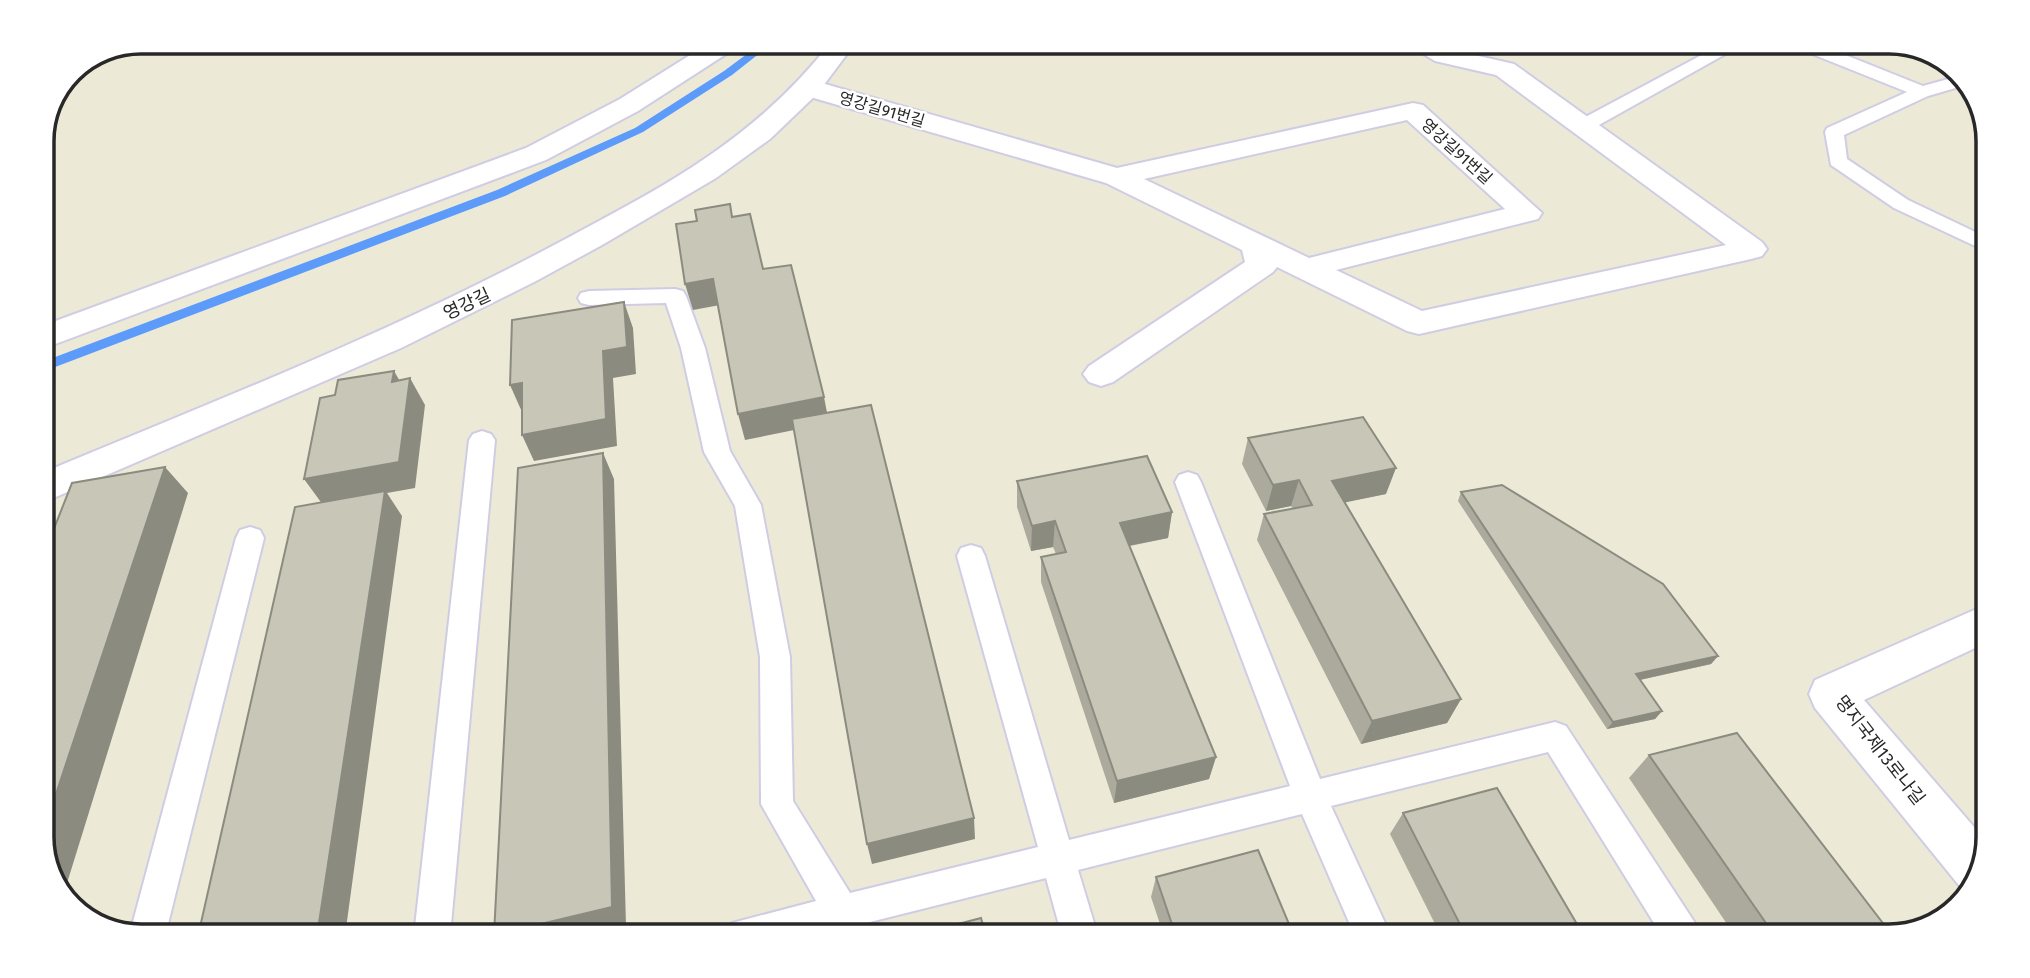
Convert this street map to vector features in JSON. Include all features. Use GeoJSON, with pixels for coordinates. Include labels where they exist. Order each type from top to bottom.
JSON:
{"type":"FeatureCollection","features":[{"type":"Feature","properties":{"kind":"street"},"geometry":{"type":"LineString","coordinates":[[54,334],[536,154],[629,106],[710,54]]}},
{"type":"Feature","properties":{"kind":"street","name":"영강길"},"geometry":{"type":"LineString","coordinates":[[54,484],[488,295],[683,185],[771,124],[809,88],[835,54]]}},
{"type":"Feature","properties":{"kind":"street","name":"영강길91번길"},"geometry":{"type":"LineString","coordinates":[[809,88],[1116,177],[1419,323],[1751,249],[1505,69],[1441,54]]}},
{"type":"Feature","properties":{"kind":"street","name":"영강길91번길"},"geometry":{"type":"LineString","coordinates":[[1116,177],[1413,111],[1527,213],[1307,268]]}},
{"type":"Feature","properties":{"kind":"street"},"geometry":{"type":"LineString","coordinates":[[1101,374],[1262,265],[1255,242]]}},
{"type":"Feature","properties":{"kind":"street","name":"명지국제13로나길"},"geometry":{"type":"LineString","coordinates":[[1972,862],[1831,694],[1976,628]]}},
{"type":"Feature","properties":{"kind":"lane"},"geometry":{"type":"LineString","coordinates":[[1583,126],[1713,54]]}},
{"type":"Feature","properties":{"kind":"lane"},"geometry":{"type":"LineString","coordinates":[[1828,54],[1922,92]]}},
{"type":"Feature","properties":{"kind":"lane"},"geometry":{"type":"LineString","coordinates":[[1953,83],[1922,92],[1834,132],[1838,162],[1901,204],[1976,240]]}},
{"type":"Feature","properties":{"kind":"lane"},"geometry":{"type":"LineString","coordinates":[[589,298],[675,296],[693,348],[718,452],[747,505],[775,657],[777,804],[844,924],[1058,859],[1555,736],[1674,924]]}},
{"type":"Feature","properties":{"kind":"lane"},"geometry":{"type":"LineString","coordinates":[[433,924],[482,440]]}},
{"type":"Feature","properties":{"kind":"lane"},"geometry":{"type":"LineString","coordinates":[[1188,482],[1310,796],[1368,924]]}},
{"type":"Feature","properties":{"kind":"lane"},"geometry":{"type":"LineString","coordinates":[[150,924],[250,538]]}},
{"type":"Feature","properties":{"kind":"lane"},"geometry":{"type":"LineString","coordinates":[[971,556],[1077,924]]}},
{"type":"Feature","properties":{"kind":"building"},"geometry":{"type":"Polygon","coordinates":[[[730,204],[732,217],[750,214],[763,269],[791,265],[824,397],[738,414],[713,279],[685,284],[676,224],[697,221],[695,210],[730,204]]]}},
{"type":"Feature","properties":{"kind":"building"},"geometry":{"type":"Polygon","coordinates":[[[624,302],[627,347],[603,351],[606,419],[522,435],[522,383],[510,385],[512,320],[624,302]]]}},
{"type":"Feature","properties":{"kind":"building"},"geometry":{"type":"Polygon","coordinates":[[[394,371],[392,382],[410,378],[399,462],[304,479],[320,398],[335,395],[338,380],[394,371]]]}},
{"type":"Feature","properties":{"kind":"building"},"geometry":{"type":"Polygon","coordinates":[[[871,405],[974,818],[867,844],[792,419],[871,405]]]}},
{"type":"Feature","properties":{"kind":"building"},"geometry":{"type":"Polygon","coordinates":[[[1363,417],[1396,468],[1332,481],[1461,699],[1372,721],[1264,514],[1312,505],[1299,480],[1273,485],[1248,438],[1363,417]]]}},
{"type":"Feature","properties":{"kind":"building"},"geometry":{"type":"Polygon","coordinates":[[[603,453],[612,907],[540,924],[495,924],[518,468],[603,453]]]}},
{"type":"Feature","properties":{"kind":"building"},"geometry":{"type":"Polygon","coordinates":[[[1147,456],[1172,512],[1120,523],[1216,757],[1117,781],[1041,557],[1066,552],[1055,521],[1032,526],[1017,481],[1147,456]]]}},
{"type":"Feature","properties":{"kind":"building"},"geometry":{"type":"Polygon","coordinates":[[[165,467],[54,800],[54,529],[72,483],[165,467]]]}},
{"type":"Feature","properties":{"kind":"building"},"geometry":{"type":"Polygon","coordinates":[[[1502,485],[1663,584],[1718,656],[1636,674],[1662,711],[1613,722],[1461,492],[1502,485]]]}},
{"type":"Feature","properties":{"kind":"building"},"geometry":{"type":"Polygon","coordinates":[[[385,491],[319,924],[201,924],[295,507],[385,491]]]}},
{"type":"Feature","properties":{"kind":"building"},"geometry":{"type":"Polygon","coordinates":[[[1737,733],[1884,924],[1767,924],[1649,755],[1737,733]]]}},
{"type":"Feature","properties":{"kind":"building"},"geometry":{"type":"Polygon","coordinates":[[[1497,788],[1577,924],[1460,924],[1403,813],[1497,788]]]}},
{"type":"Feature","properties":{"kind":"building"},"geometry":{"type":"Polygon","coordinates":[[[1258,850],[1289,924],[1172,924],[1156,877],[1258,850]]]}},
{"type":"Feature","properties":{"kind":"building"},"geometry":{"type":"Polygon","coordinates":[[[981,918],[983,924],[958,924],[981,918]]]}},
{"type":"Feature","properties":{"kind":"waterway"},"geometry":{"type":"LineString","coordinates":[[54,362],[501,193],[639,130],[753,54]]}}]}
